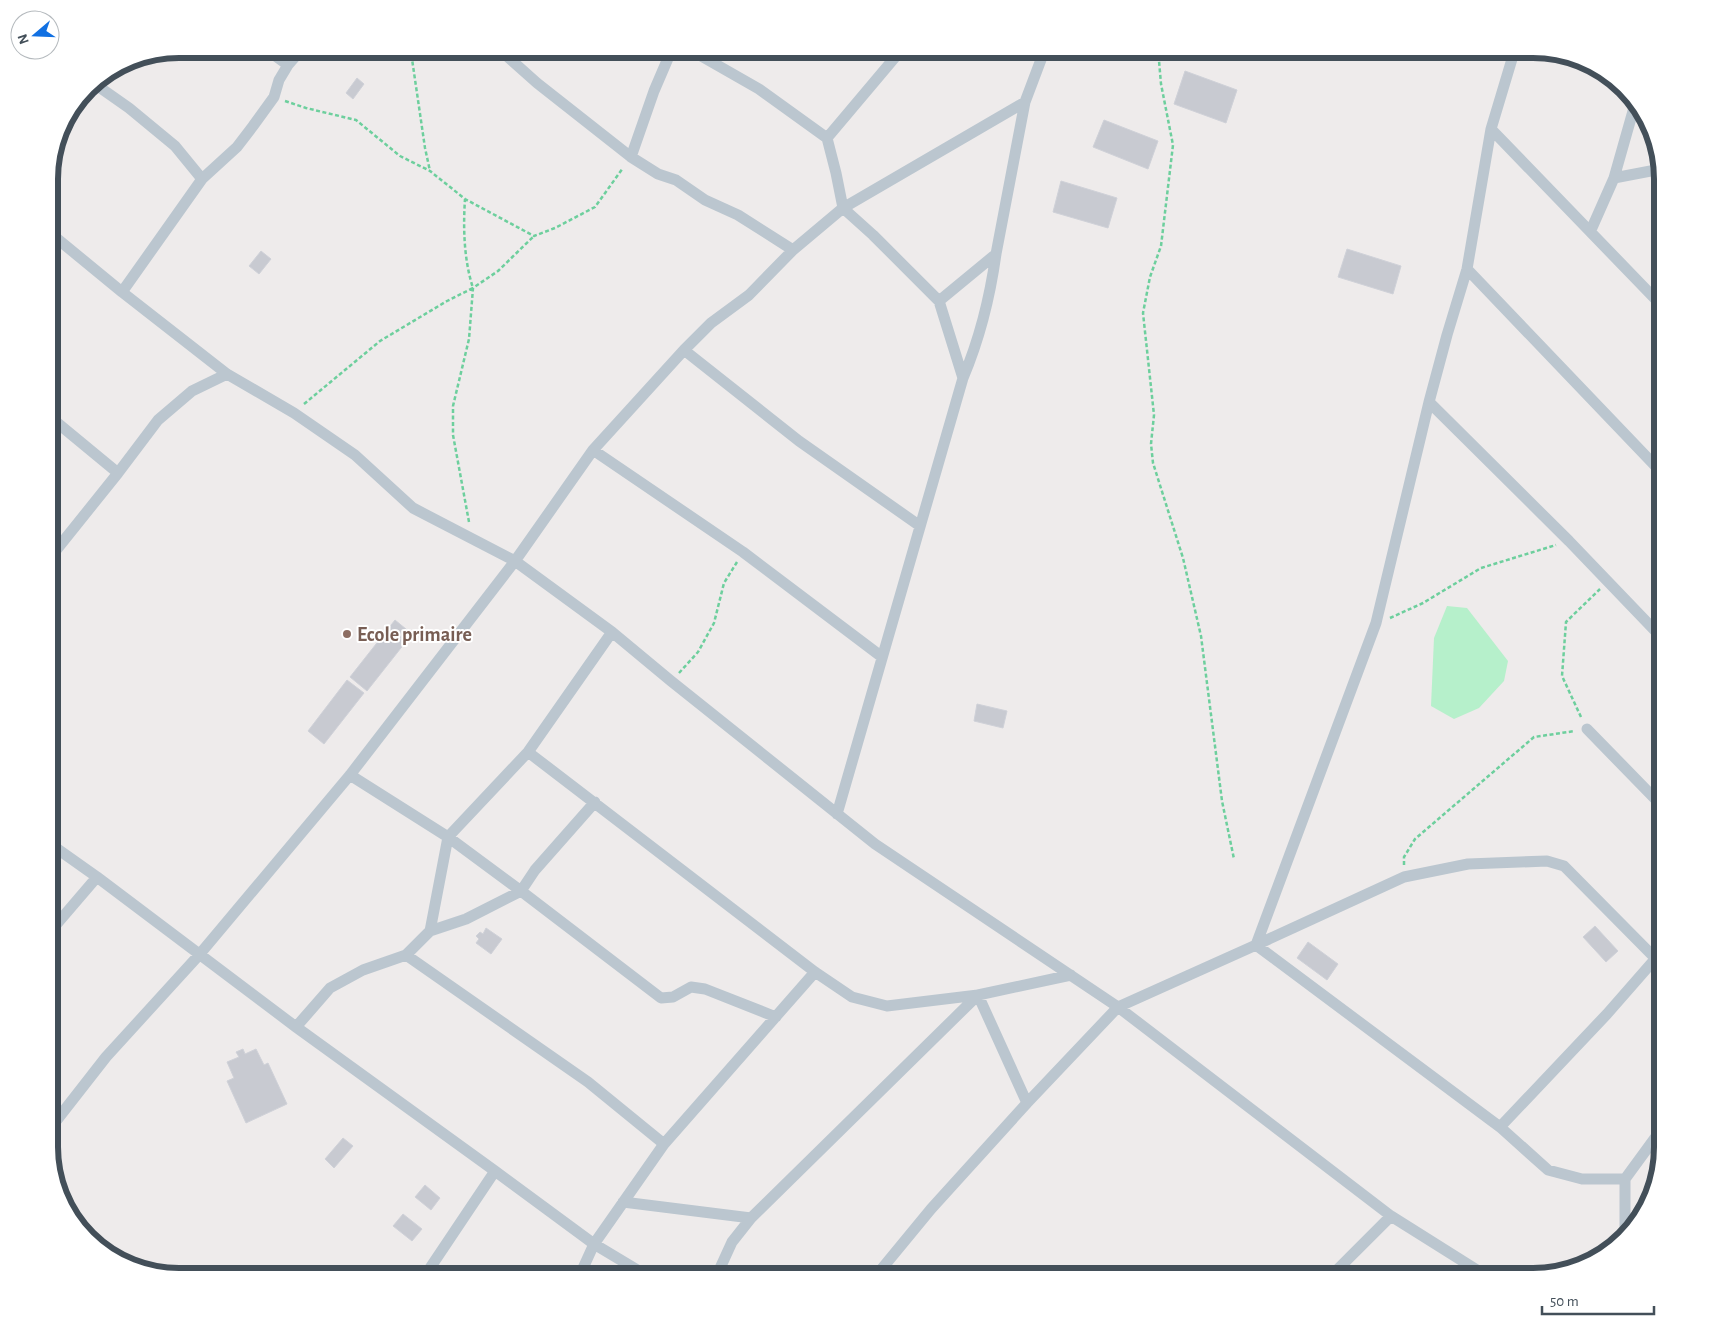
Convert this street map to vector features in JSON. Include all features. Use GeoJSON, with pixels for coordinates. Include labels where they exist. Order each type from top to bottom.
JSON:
{"type":"FeatureCollection","features":[{"type":"Feature","properties":{"kind":"street"},"geometry":{"type":"LineString","coordinates":[[278,58],[288,66]]}},
{"type":"Feature","properties":{"kind":"street"},"geometry":{"type":"LineString","coordinates":[[122,292],[202,179],[237,146],[274,97],[279,80],[295,58]]}},
{"type":"Feature","properties":{"kind":"street"},"geometry":{"type":"LineString","coordinates":[[509,58],[536,83],[631,156],[658,174],[676,180],[705,200],[738,215],[793,250]]}},
{"type":"Feature","properties":{"kind":"street"},"geometry":{"type":"LineString","coordinates":[[631,156],[654,91],[668,58]]}},
{"type":"Feature","properties":{"kind":"street"},"geometry":{"type":"LineString","coordinates":[[705,58],[759,89],[827,138],[843,208],[939,301],[963,378]]}},
{"type":"Feature","properties":{"kind":"street"},"geometry":{"type":"LineString","coordinates":[[827,138],[892,58]]}},
{"type":"Feature","properties":{"kind":"street"},"geometry":{"type":"LineString","coordinates":[[836,814],[963,378],[976,348],[992,286],[996,254],[1024,102],[1041,58]]}},
{"type":"Feature","properties":{"kind":"street"},"geometry":{"type":"LineString","coordinates":[[1256,945],[1376,623],[1429,402],[1447,335],[1468,269],[1491,129],[1512,58]]}},
{"type":"Feature","properties":{"kind":"street"},"geometry":{"type":"LineString","coordinates":[[100,87],[129,108],[175,146],[202,179]]}},
{"type":"Feature","properties":{"kind":"street"},"geometry":{"type":"LineString","coordinates":[[58,1118],[106,1057],[199,954],[350,775],[515,561],[593,450],[684,350],[711,323],[749,295],[793,250],[843,208],[1024,102]]}},
{"type":"Feature","properties":{"kind":"street"},"geometry":{"type":"LineString","coordinates":[[1591,230],[1614,178],[1633,111]]}},
{"type":"Feature","properties":{"kind":"street"},"geometry":{"type":"LineString","coordinates":[[1491,129],[1654,296]]}},
{"type":"Feature","properties":{"kind":"street"},"geometry":{"type":"LineString","coordinates":[[1614,178],[1653,170]]}},
{"type":"Feature","properties":{"kind":"street"},"geometry":{"type":"LineString","coordinates":[[58,239],[227,374],[294,413],[355,455],[413,508],[515,561],[612,632],[671,682],[875,844],[1118,1006],[1391,1216],[1474,1268]]}},
{"type":"Feature","properties":{"kind":"street"},"geometry":{"type":"LineString","coordinates":[[939,301],[996,254]]}},
{"type":"Feature","properties":{"kind":"street"},"geometry":{"type":"LineString","coordinates":[[1468,269],[1654,465]]}},
{"type":"Feature","properties":{"kind":"street"},"geometry":{"type":"LineString","coordinates":[[684,350],[799,441],[920,526]]}},
{"type":"Feature","properties":{"kind":"street"},"geometry":{"type":"LineString","coordinates":[[58,548],[118,474],[158,420],[192,391],[227,374]]}},
{"type":"Feature","properties":{"kind":"street"},"geometry":{"type":"LineString","coordinates":[[1429,402],[1569,541],[1654,630]]}},
{"type":"Feature","properties":{"kind":"street"},"geometry":{"type":"LineString","coordinates":[[58,424],[118,474]]}},
{"type":"Feature","properties":{"kind":"street"},"geometry":{"type":"LineString","coordinates":[[593,450],[743,552],[882,657]]}},
{"type":"Feature","properties":{"kind":"street"},"geometry":{"type":"LineString","coordinates":[[430,931],[448,837],[528,752],[612,632]]}},
{"type":"Feature","properties":{"kind":"street"},"geometry":{"type":"LineString","coordinates":[[1587,729],[1654,798]]}},
{"type":"Feature","properties":{"kind":"street"},"geometry":{"type":"LineString","coordinates":[[528,752],[816,972],[852,997],[887,1006],[978,995],[1071,975]]}},
{"type":"Feature","properties":{"kind":"street"},"geometry":{"type":"LineString","coordinates":[[350,775],[448,837],[521,890],[661,998],[672,997],[691,987],[705,989],[776,1017]]}},
{"type":"Feature","properties":{"kind":"street"},"geometry":{"type":"LineString","coordinates":[[296,1027],[330,988],[363,970],[406,955],[430,931],[466,919],[521,890],[535,870],[595,802]]}},
{"type":"Feature","properties":{"kind":"street"},"geometry":{"type":"LineString","coordinates":[[58,849],[97,876],[296,1027],[495,1170],[594,1244],[634,1268]]}},
{"type":"Feature","properties":{"kind":"street"},"geometry":{"type":"LineString","coordinates":[[882,1268],[931,1209],[1118,1006],[1256,945],[1404,876],[1468,864],[1547,861],[1564,866],[1654,958],[1607,1014],[1500,1126]]}},
{"type":"Feature","properties":{"kind":"street"},"geometry":{"type":"LineString","coordinates":[[58,922],[97,876]]}},
{"type":"Feature","properties":{"kind":"street"},"geometry":{"type":"LineString","coordinates":[[1256,945],[1500,1126],[1548,1170],[1582,1179],[1625,1179]]}},
{"type":"Feature","properties":{"kind":"street"},"geometry":{"type":"LineString","coordinates":[[406,955],[588,1082],[664,1144]]}},
{"type":"Feature","properties":{"kind":"street"},"geometry":{"type":"LineString","coordinates":[[583,1268],[594,1244],[664,1144],[816,972]]}},
{"type":"Feature","properties":{"kind":"street"},"geometry":{"type":"LineString","coordinates":[[978,995],[1027,1103]]}},
{"type":"Feature","properties":{"kind":"street"},"geometry":{"type":"LineString","coordinates":[[720,1268],[732,1242],[751,1218],[978,995]]}},
{"type":"Feature","properties":{"kind":"street"},"geometry":{"type":"LineString","coordinates":[[1625,1226],[1625,1179],[1654,1139]]}},
{"type":"Feature","properties":{"kind":"street"},"geometry":{"type":"LineString","coordinates":[[430,1268],[495,1170]]}},
{"type":"Feature","properties":{"kind":"street"},"geometry":{"type":"LineString","coordinates":[[623,1202],[751,1218]]}},
{"type":"Feature","properties":{"kind":"street"},"geometry":{"type":"LineString","coordinates":[[1339,1268],[1391,1216]]}},
{"type":"Feature","properties":{"kind":"path"},"geometry":{"type":"LineString","coordinates":[[412,58],[430,171]]}},
{"type":"Feature","properties":{"kind":"path"},"geometry":{"type":"LineString","coordinates":[[1159,58],[1161,84],[1173,145],[1161,246],[1150,277],[1143,314],[1154,415],[1151,444],[1154,463],[1183,558],[1201,636],[1222,801],[1234,859]]}},
{"type":"Feature","properties":{"kind":"path"},"geometry":{"type":"LineString","coordinates":[[274,97],[306,108],[356,120],[400,156],[430,171],[465,199],[534,236]]}},
{"type":"Feature","properties":{"kind":"path"},"geometry":{"type":"LineString","coordinates":[[294,413],[380,341],[447,301],[473,288],[498,271],[534,236],[555,228],[595,207],[631,156]]}},
{"type":"Feature","properties":{"kind":"path"},"geometry":{"type":"LineString","coordinates":[[465,199],[464,219],[467,268],[473,288],[469,339],[453,406],[453,435],[472,539]]}},
{"type":"Feature","properties":{"kind":"path"},"geometry":{"type":"LineString","coordinates":[[1376,623],[1423,603],[1482,568],[1569,541]]}},
{"type":"Feature","properties":{"kind":"path"},"geometry":{"type":"LineString","coordinates":[[671,682],[698,652],[714,623],[724,583],[743,552]]}},
{"type":"Feature","properties":{"kind":"path"},"geometry":{"type":"LineString","coordinates":[[1404,876],[1404,857],[1415,839],[1534,737],[1587,729],[1562,676],[1566,622],[1608,581]]}},
{"type":"Feature","properties":{"kind":"green space"},"geometry":{"type":"Polygon","coordinates":[[[1447,606],[1467,608],[1508,661],[1504,681],[1479,708],[1454,719],[1431,706],[1434,638],[1447,606]]]}},
{"type":"Feature","properties":{"kind":"building"},"geometry":{"type":"Polygon","coordinates":[[[1185,71],[1237,90],[1226,123],[1174,104],[1185,71]]]}},
{"type":"Feature","properties":{"kind":"building"},"geometry":{"type":"Polygon","coordinates":[[[357,78],[364,84],[353,99],[346,93],[357,78]]]}},
{"type":"Feature","properties":{"kind":"building"},"geometry":{"type":"Polygon","coordinates":[[[1104,120],[1158,141],[1148,169],[1093,147],[1104,120]]]}},
{"type":"Feature","properties":{"kind":"building"},"geometry":{"type":"Polygon","coordinates":[[[1061,181],[1117,198],[1108,228],[1053,212],[1061,181]]]}},
{"type":"Feature","properties":{"kind":"building"},"geometry":{"type":"Polygon","coordinates":[[[1347,249],[1401,266],[1393,294],[1338,277],[1347,249]]]}},
{"type":"Feature","properties":{"kind":"building"},"geometry":{"type":"Polygon","coordinates":[[[261,251],[271,259],[259,274],[249,266],[261,251]]]}},
{"type":"Feature","properties":{"kind":"building"},"geometry":{"type":"Polygon","coordinates":[[[395,620],[412,634],[367,691],[350,677],[395,620]]]}},
{"type":"Feature","properties":{"kind":"building"},"geometry":{"type":"Polygon","coordinates":[[[347,680],[364,693],[324,744],[308,731],[347,680]]]}},
{"type":"Feature","properties":{"kind":"building"},"geometry":{"type":"Polygon","coordinates":[[[977,704],[1007,711],[1003,728],[974,721],[977,704]]]}},
{"type":"Feature","properties":{"kind":"building"},"geometry":{"type":"Polygon","coordinates":[[[1595,926],[1618,951],[1606,962],[1583,937],[1595,926]]]}},
{"type":"Feature","properties":{"kind":"building"},"geometry":{"type":"Polygon","coordinates":[[[486,928],[502,939],[491,954],[476,943],[479,939],[476,936],[480,932],[483,934],[486,928]]]}},
{"type":"Feature","properties":{"kind":"building"},"geometry":{"type":"Polygon","coordinates":[[[1308,942],[1338,964],[1327,980],[1297,958],[1308,942]]]}},
{"type":"Feature","properties":{"kind":"building"},"geometry":{"type":"Polygon","coordinates":[[[243,1049],[245,1054],[256,1049],[264,1065],[268,1063],[287,1104],[246,1123],[227,1081],[234,1078],[227,1062],[239,1057],[236,1052],[243,1049]]]}},
{"type":"Feature","properties":{"kind":"building"},"geometry":{"type":"Polygon","coordinates":[[[343,1138],[353,1146],[334,1168],[325,1159],[343,1138]]]}},
{"type":"Feature","properties":{"kind":"building"},"geometry":{"type":"Polygon","coordinates":[[[425,1185],[440,1198],[431,1210],[415,1197],[425,1185]]]}},
{"type":"Feature","properties":{"kind":"building"},"geometry":{"type":"Polygon","coordinates":[[[403,1214],[422,1229],[412,1241],[393,1226],[403,1214]]]}},
{"type":"Feature","properties":{"kind":"place","name":"Ecole primaire"},"geometry":{"type":"Point","coordinates":[347,634]}}]}
